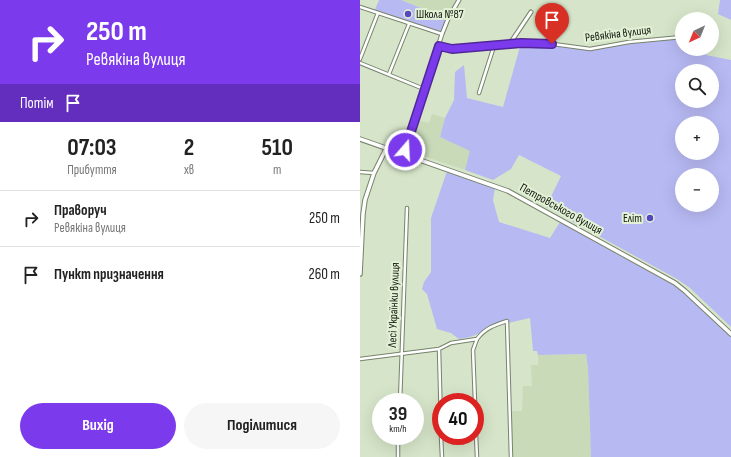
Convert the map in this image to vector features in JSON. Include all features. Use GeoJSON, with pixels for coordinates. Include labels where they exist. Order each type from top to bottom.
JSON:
{"type":"FeatureCollection","features":[{"type":"Feature","properties":{"kind":"main road","name":"Петровського вулиця"},"geometry":{"type":"LineString","coordinates":[[360,139],[403,155],[488,182],[518,195],[675,283],[686,291],[731,334]]}},
{"type":"Feature","properties":{"kind":"main road"},"geometry":{"type":"LineString","coordinates":[[360,274],[360,243],[365,200],[374,173],[386,149]]}},
{"type":"Feature","properties":{"kind":"street"},"geometry":{"type":"LineString","coordinates":[[403,155],[442,34],[448,19],[459,0]]}},
{"type":"Feature","properties":{"kind":"street"},"geometry":{"type":"LineString","coordinates":[[360,7],[442,34]]}},
{"type":"Feature","properties":{"kind":"street"},"geometry":{"type":"LineString","coordinates":[[509,44],[531,12]]}},
{"type":"Feature","properties":{"kind":"street"},"geometry":{"type":"LineString","coordinates":[[360,59],[378,14]]}},
{"type":"Feature","properties":{"kind":"street"},"geometry":{"type":"LineString","coordinates":[[389,74],[409,24]]}},
{"type":"Feature","properties":{"kind":"street","name":"Ревякіна вулиця"},"geometry":{"type":"LineString","coordinates":[[439,46],[452,49],[509,44],[546,43],[590,49],[629,42],[675,38]]}},
{"type":"Feature","properties":{"kind":"street"},"geometry":{"type":"LineString","coordinates":[[479,94],[494,46]]}},
{"type":"Feature","properties":{"kind":"street"},"geometry":{"type":"LineString","coordinates":[[360,63],[424,89]]}},
{"type":"Feature","properties":{"kind":"street"},"geometry":{"type":"LineString","coordinates":[[360,172],[374,173]]}},
{"type":"Feature","properties":{"kind":"street","name":"Лесі Українки вулиця"},"geometry":{"type":"LineString","coordinates":[[400,393],[407,208]]}},
{"type":"Feature","properties":{"kind":"street"},"geometry":{"type":"LineString","coordinates":[[474,393],[473,350],[477,339],[482,332],[507,321],[511,457]]}},
{"type":"Feature","properties":{"kind":"street"},"geometry":{"type":"LineString","coordinates":[[360,359],[439,349],[451,343],[477,339]]}},
{"type":"Feature","properties":{"kind":"street"},"geometry":{"type":"LineString","coordinates":[[439,349],[440,393]]}},
{"type":"Feature","properties":{"kind":"street"},"geometry":{"type":"LineString","coordinates":[[398,445],[398,457]]}},
{"type":"Feature","properties":{"kind":"street"},"geometry":{"type":"LineString","coordinates":[[441,445],[442,457]]}},
{"type":"Feature","properties":{"kind":"street"},"geometry":{"type":"LineString","coordinates":[[476,445],[477,457]]}},
{"type":"Feature","properties":{"kind":"shaded area"},"geometry":{"type":"Polygon","coordinates":[[[379,0],[401,0],[448,19],[442,34],[374,12],[379,0]]]}},
{"type":"Feature","properties":{"kind":"shaded area"},"geometry":{"type":"Polygon","coordinates":[[[401,0],[459,0],[448,19],[401,0]]]}},
{"type":"Feature","properties":{"kind":"shaded area"},"geometry":{"type":"Polygon","coordinates":[[[720,0],[731,0],[731,20],[719,14],[720,0]]]}},
{"type":"Feature","properties":{"kind":"shaded area"},"geometry":{"type":"Polygon","coordinates":[[[675,38],[675,56],[711,56],[731,60],[731,327],[690,288],[677,279],[546,207],[561,176],[519,155],[511,169],[493,180],[465,170],[470,151],[440,137],[445,118],[454,100],[455,72],[464,65],[467,98],[503,107],[521,43],[546,43],[590,49],[629,42],[675,38]]]}},
{"type":"Feature","properties":{"kind":"shaded area"},"geometry":{"type":"Polygon","coordinates":[[[432,114],[445,118],[440,137],[471,151],[465,170],[405,150],[415,120],[429,123],[432,114]]]}},
{"type":"Feature","properties":{"kind":"shaded area"},"geometry":{"type":"Polygon","coordinates":[[[447,171],[495,188],[493,200],[499,222],[550,238],[560,222],[673,285],[685,294],[731,337],[731,457],[591,457],[588,368],[586,354],[538,355],[537,351],[533,351],[530,318],[503,324],[470,337],[459,339],[451,333],[437,329],[427,294],[422,289],[424,282],[431,272],[431,218],[447,171]]]}},
{"type":"Feature","properties":{"kind":"shaded area"},"geometry":{"type":"Polygon","coordinates":[[[586,354],[588,368],[591,457],[511,457],[509,411],[522,411],[523,386],[532,386],[531,365],[538,365],[538,355],[586,354]]]}},
{"type":"Feature","properties":{"kind":"place","name":"Школа №87"},"geometry":{"type":"Point","coordinates":[408,14]}},
{"type":"Feature","properties":{"kind":"place","name":"Еліт"},"geometry":{"type":"Point","coordinates":[650,218]}},
{"type":"Feature","properties":{"kind":"route"},"geometry":{"type":"LineString","coordinates":[[405,150],[439,46],[452,49],[521,43],[552,44]]}}]}
